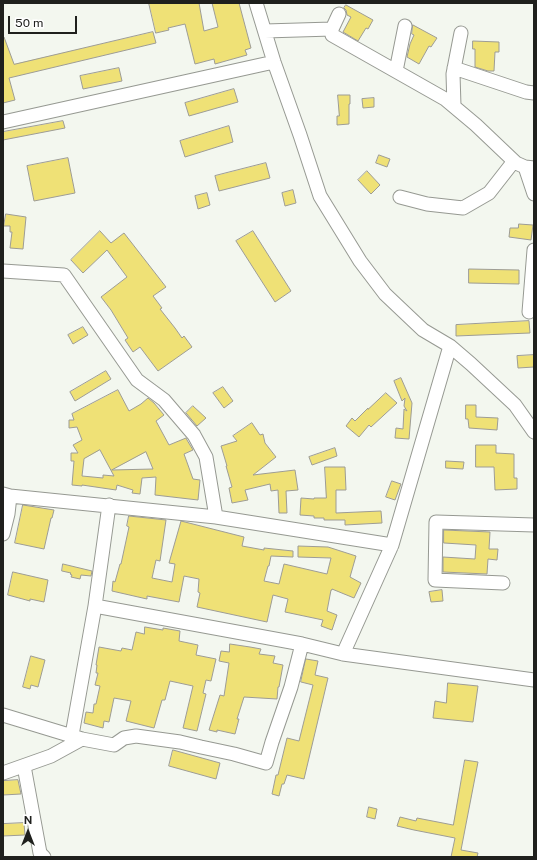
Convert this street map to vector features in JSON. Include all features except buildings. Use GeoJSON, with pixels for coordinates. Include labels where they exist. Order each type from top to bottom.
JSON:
{"type":"FeatureCollection","features":[{"type":"Feature","properties":{"kind":"street"},"geometry":{"type":"LineString","coordinates":[[256,3],[274,62],[320,196],[360,261],[385,294],[423,330],[450,346],[471,364],[515,405],[534,432]]}},
{"type":"Feature","properties":{"kind":"street"},"geometry":{"type":"LineString","coordinates":[[339,14],[332,29],[332,35],[445,99],[454,106],[524,165],[534,194]]}},
{"type":"Feature","properties":{"kind":"street"},"geometry":{"type":"LineString","coordinates":[[396,71],[405,26]]}},
{"type":"Feature","properties":{"kind":"street"},"geometry":{"type":"LineString","coordinates":[[265,30],[332,29]]}},
{"type":"Feature","properties":{"kind":"street"},"geometry":{"type":"LineString","coordinates":[[454,106],[453,74],[460,33]]}},
{"type":"Feature","properties":{"kind":"street"},"geometry":{"type":"LineString","coordinates":[[3,122],[274,62]]}},
{"type":"Feature","properties":{"kind":"street"},"geometry":{"type":"LineString","coordinates":[[454,68],[526,92],[534,93]]}},
{"type":"Feature","properties":{"kind":"street"},"geometry":{"type":"LineString","coordinates":[[400,197],[427,204],[463,208],[489,193],[524,165]]}},
{"type":"Feature","properties":{"kind":"street"},"geometry":{"type":"LineString","coordinates":[[529,312],[534,250]]}},
{"type":"Feature","properties":{"kind":"street"},"geometry":{"type":"LineString","coordinates":[[3,271],[64,275],[137,380],[164,400],[194,435],[206,457],[216,517]]}},
{"type":"Feature","properties":{"kind":"street"},"geometry":{"type":"LineString","coordinates":[[343,654],[392,545],[450,346]]}},
{"type":"Feature","properties":{"kind":"street"},"geometry":{"type":"LineString","coordinates":[[3,534],[8,514],[6,495],[216,517],[392,545]]}},
{"type":"Feature","properties":{"kind":"street"},"geometry":{"type":"LineString","coordinates":[[3,773],[51,756],[77,737],[109,505]]}},
{"type":"Feature","properties":{"kind":"street"},"geometry":{"type":"LineString","coordinates":[[503,584],[436,580],[436,522],[534,525]]}},
{"type":"Feature","properties":{"kind":"street"},"geometry":{"type":"LineString","coordinates":[[94,606],[302,644],[343,654],[534,680]]}},
{"type":"Feature","properties":{"kind":"street"},"geometry":{"type":"LineString","coordinates":[[3,715],[77,737],[114,745],[124,738],[136,736],[180,742],[266,763],[291,687],[302,644]]}},
{"type":"Feature","properties":{"kind":"street"},"geometry":{"type":"LineString","coordinates":[[24,766],[40,853],[44,857]]}}]}
